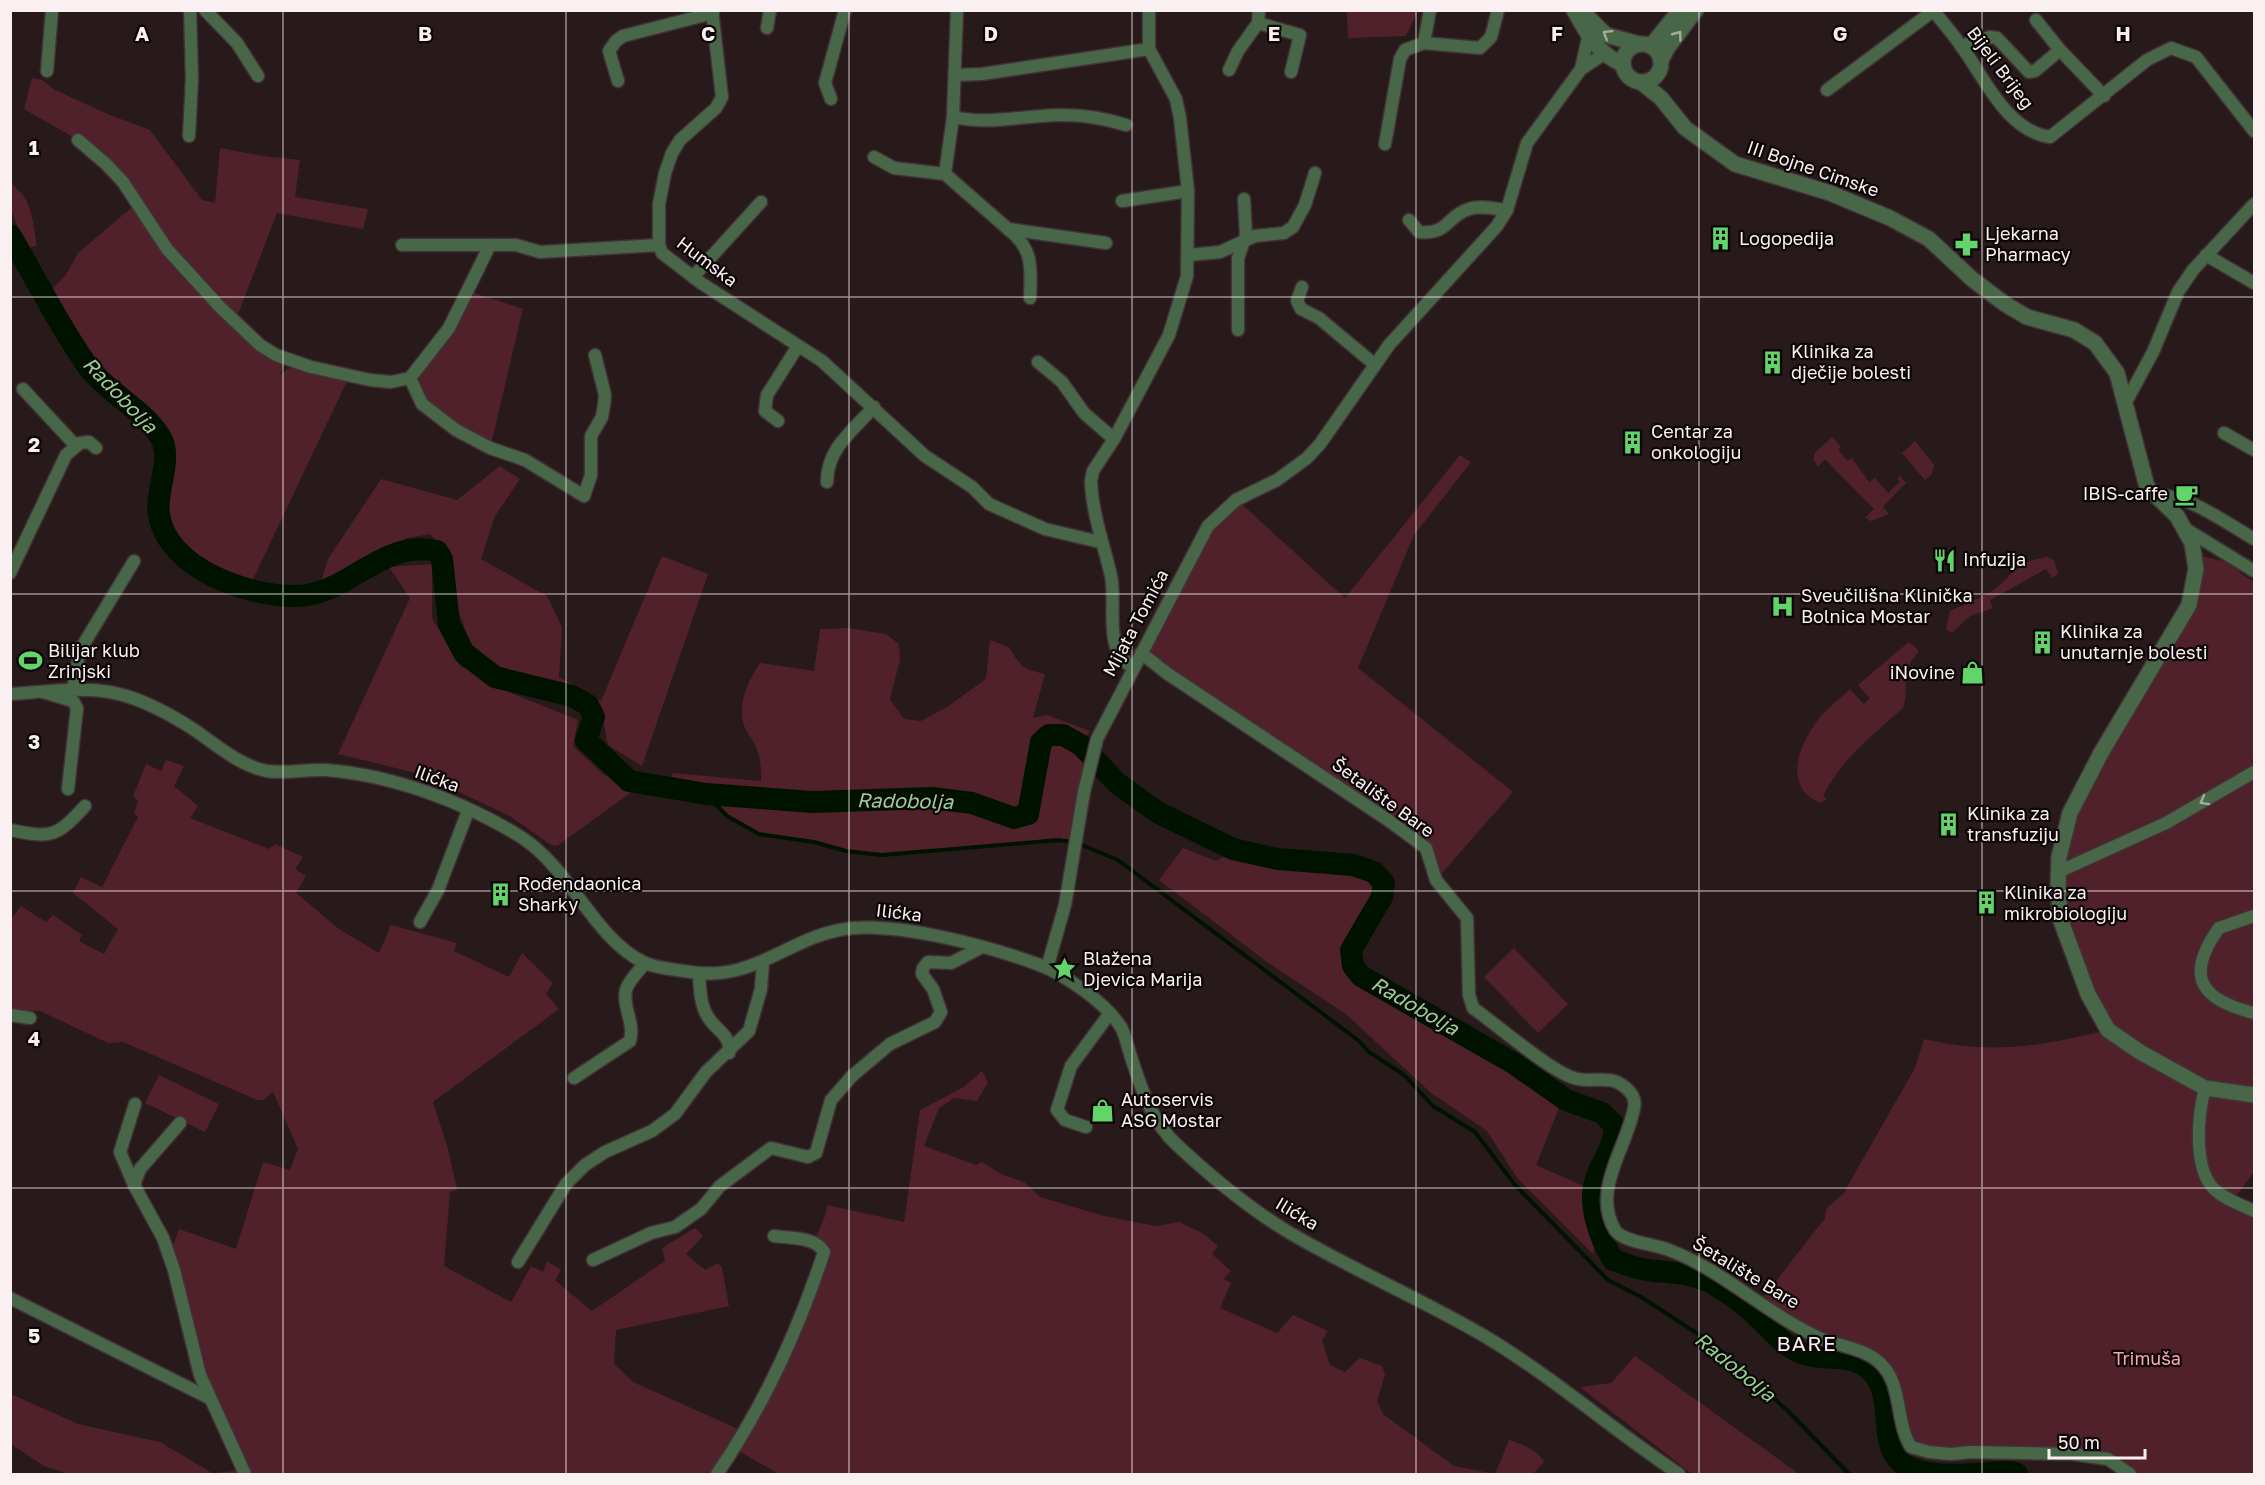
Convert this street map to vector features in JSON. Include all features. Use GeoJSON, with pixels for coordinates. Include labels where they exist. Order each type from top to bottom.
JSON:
{"type":"FeatureCollection","features":[{"type":"Feature","properties":{"kind":"street"},"geometry":{"type":"LineString","coordinates":[[47,71],[52,10]]}},
{"type":"Feature","properties":{"kind":"street"},"geometry":{"type":"LineString","coordinates":[[189,136],[192,78],[190,10]]}},
{"type":"Feature","properties":{"kind":"street"},"geometry":{"type":"LineString","coordinates":[[205,10],[237,43],[258,76]]}},
{"type":"Feature","properties":{"kind":"street"},"geometry":{"type":"LineString","coordinates":[[767,28],[770,10]]}},
{"type":"Feature","properties":{"kind":"street"},"geometry":{"type":"LineString","coordinates":[[831,99],[825,83],[845,10]]}},
{"type":"Feature","properties":{"kind":"street"},"geometry":{"type":"LineString","coordinates":[[945,174],[952,117],[957,10]]}},
{"type":"Feature","properties":{"kind":"street"},"geometry":{"type":"LineString","coordinates":[[1133,667],[1124,663],[1111,620],[1111,575],[1100,542],[1091,481],[1093,471],[1114,439],[1168,335],[1187,276],[1189,255],[1187,171],[1176,99],[1149,49],[1149,10]]}},
{"type":"Feature","properties":{"kind":"street"},"geometry":{"type":"LineString","coordinates":[[1424,43],[1430,10]]}},
{"type":"Feature","properties":{"kind":"street"},"geometry":{"type":"LineString","coordinates":[[1385,144],[1400,58],[1405,50],[1424,43],[1480,48],[1491,37],[1498,10]]}},
{"type":"Feature","properties":{"kind":"street"},"geometry":{"type":"LineString","coordinates":[[1574,10],[1588,38],[1604,54],[1622,64],[1630,79],[1649,80],[1668,47],[1696,10]]}},
{"type":"Feature","properties":{"kind":"street"},"geometry":{"type":"LineString","coordinates":[[1581,10],[1606,35],[1645,45],[1661,60]]}},
{"type":"Feature","properties":{"kind":"street"},"geometry":{"type":"LineString","coordinates":[[1622,64],[1625,53],[1645,45],[1680,10]]}},
{"type":"Feature","properties":{"kind":"street","name":"Bijeli Brijeg"},"geometry":{"type":"LineString","coordinates":[[1827,90],[1933,11],[1961,46],[1998,101],[2017,122],[2038,135],[2050,137],[2153,57],[2170,48],[2196,57],[2254,131]]}},
{"type":"Feature","properties":{"kind":"street","name":"Humska"},"geometry":{"type":"LineString","coordinates":[[618,81],[609,51],[615,41],[630,34],[712,12],[722,97],[716,108],[680,140],[664,173],[659,204],[659,245],[662,253],[822,361],[925,456],[972,487],[989,504],[1045,529],[1100,542]]}},
{"type":"Feature","properties":{"kind":"street"},"geometry":{"type":"LineString","coordinates":[[1230,70],[1258,16],[1300,34],[1292,72]]}},
{"type":"Feature","properties":{"kind":"street"},"geometry":{"type":"LineString","coordinates":[[2036,20],[2060,51],[2104,96]]}},
{"type":"Feature","properties":{"kind":"street","name":"Mijata Tomića"},"geometry":{"type":"LineString","coordinates":[[1581,69],[1588,38]]}},
{"type":"Feature","properties":{"kind":"street"},"geometry":{"type":"LineString","coordinates":[[1961,46],[1997,38],[2029,72],[2035,71],[2060,51]]}},
{"type":"Feature","properties":{"kind":"street"},"geometry":{"type":"LineString","coordinates":[[955,75],[982,74],[1149,49]]}},
{"type":"Feature","properties":{"kind":"street","name":"Mijata Tomića"},"geometry":{"type":"LineString","coordinates":[[1047,968],[1065,905],[1097,739],[1208,526],[1236,500],[1276,480],[1306,458],[1338,421],[1374,364],[1486,240],[1507,210],[1527,143],[1581,69],[1604,54]]}},
{"type":"Feature","properties":{"kind":"street","name":"III Bojne Cimske"},"geometry":{"type":"LineString","coordinates":[[1649,80],[1685,128],[1735,164],[1830,193],[1890,218],[1929,239],[1972,279],[2005,304],[2026,317],[2074,330],[2095,343],[2117,373],[2147,488],[2177,516],[2192,543],[2196,569],[2188,605],[2084,784],[2070,813],[2058,872],[2058,903],[2067,941],[2096,1011],[2108,1030],[2140,1052],[2205,1088],[2254,1095]]}},
{"type":"Feature","properties":{"kind":"street"},"geometry":{"type":"LineString","coordinates":[[952,117],[993,120],[1078,114],[1100,117],[1126,125]]}},
{"type":"Feature","properties":{"kind":"street"},"geometry":{"type":"LineString","coordinates":[[78,140],[123,182],[167,249],[220,307],[260,345],[276,355],[311,367],[370,380],[391,382],[410,378],[453,322],[490,245]]}},
{"type":"Feature","properties":{"kind":"street"},"geometry":{"type":"LineString","coordinates":[[874,157],[894,168],[945,174],[1020,238],[1031,261],[1030,298]]}},
{"type":"Feature","properties":{"kind":"street"},"geometry":{"type":"LineString","coordinates":[[1189,255],[1220,252],[1255,236],[1284,234],[1293,227],[1305,205],[1316,173]]}},
{"type":"Feature","properties":{"kind":"street"},"geometry":{"type":"LineString","coordinates":[[1122,201],[1188,191]]}},
{"type":"Feature","properties":{"kind":"street"},"geometry":{"type":"LineString","coordinates":[[1238,330],[1238,258],[1246,235],[1244,199]]}},
{"type":"Feature","properties":{"kind":"street"},"geometry":{"type":"LineString","coordinates":[[693,276],[761,202]]}},
{"type":"Feature","properties":{"kind":"street"},"geometry":{"type":"LineString","coordinates":[[1409,220],[1419,232],[1431,233],[1440,232],[1459,214],[1470,208],[1507,210]]}},
{"type":"Feature","properties":{"kind":"street"},"geometry":{"type":"LineString","coordinates":[[2126,402],[2153,352],[2178,292],[2206,255],[2252,210]]}},
{"type":"Feature","properties":{"kind":"street"},"geometry":{"type":"LineString","coordinates":[[1008,229],[1106,243]]}},
{"type":"Feature","properties":{"kind":"street"},"geometry":{"type":"LineString","coordinates":[[402,244],[516,245],[540,252],[659,245]]}},
{"type":"Feature","properties":{"kind":"street"},"geometry":{"type":"LineString","coordinates":[[2206,255],[2254,283]]}},
{"type":"Feature","properties":{"kind":"street"},"geometry":{"type":"LineString","coordinates":[[1302,286],[1297,301],[1301,309],[1319,318],[1374,364]]}},
{"type":"Feature","properties":{"kind":"street"},"geometry":{"type":"LineString","coordinates":[[778,421],[765,411],[767,395],[798,346]]}},
{"type":"Feature","properties":{"kind":"street"},"geometry":{"type":"LineString","coordinates":[[410,378],[422,404],[456,430],[490,448],[525,460],[584,496],[591,476],[591,436],[602,417],[605,395],[595,355]]}},
{"type":"Feature","properties":{"kind":"street"},"geometry":{"type":"LineString","coordinates":[[1038,362],[1062,382],[1084,413],[1114,439]]}},
{"type":"Feature","properties":{"kind":"street"},"geometry":{"type":"LineString","coordinates":[[23,389],[76,446]]}},
{"type":"Feature","properties":{"kind":"street"},"geometry":{"type":"LineString","coordinates":[[827,482],[827,465],[835,449],[874,407]]}},
{"type":"Feature","properties":{"kind":"street"},"geometry":{"type":"LineString","coordinates":[[2224,433],[2254,450]]}},
{"type":"Feature","properties":{"kind":"street"},"geometry":{"type":"LineString","coordinates":[[10,573],[66,455],[76,446],[89,442],[96,448]]}},
{"type":"Feature","properties":{"kind":"street"},"geometry":{"type":"LineString","coordinates":[[2155,495],[2166,495],[2185,501],[2254,539]]}},
{"type":"Feature","properties":{"kind":"street"},"geometry":{"type":"LineString","coordinates":[[2184,528],[2254,571]]}},
{"type":"Feature","properties":{"kind":"street"},"geometry":{"type":"LineString","coordinates":[[73,688],[80,650],[134,561]]}},
{"type":"Feature","properties":{"kind":"street","name":"Šetalište Bare"},"geometry":{"type":"LineString","coordinates":[[1141,653],[1168,674],[1388,820],[1426,848],[1436,880],[1467,918],[1469,995],[1473,1008],[1548,1063],[1574,1078],[1611,1080],[1626,1088],[1634,1097],[1635,1106],[1616,1153],[1609,1184],[1609,1201],[1615,1230],[1625,1239],[1652,1243],[1698,1263],[1814,1335],[1876,1359],[1882,1364],[1892,1383],[1903,1434],[1911,1446],[1929,1452],[1951,1454],[1971,1452],[2072,1454],[2108,1459],[2130,1474]]}},
{"type":"Feature","properties":{"kind":"street","name":"Ilićka"},"geometry":{"type":"LineString","coordinates":[[10,694],[73,688],[117,692],[137,698],[188,726],[244,763],[264,771],[322,770],[360,775],[400,784],[468,811],[519,836],[547,855],[615,942],[645,963],[699,974],[734,973],[763,962],[794,946],[848,928],[886,928],[950,939],[1047,968],[1094,998],[1110,1013],[1122,1030],[1154,1116],[1172,1141],[1262,1215],[1285,1230],[1438,1310],[1543,1372],[1679,1474]]}},
{"type":"Feature","properties":{"kind":"street"},"geometry":{"type":"LineString","coordinates":[[42,691],[73,701],[77,708],[68,789]]}},
{"type":"Feature","properties":{"kind":"street"},"geometry":{"type":"LineString","coordinates":[[2058,872],[2166,823],[2254,772]]}},
{"type":"Feature","properties":{"kind":"street"},"geometry":{"type":"LineString","coordinates":[[10,830],[40,837],[56,833],[85,806]]}},
{"type":"Feature","properties":{"kind":"street"},"geometry":{"type":"LineString","coordinates":[[420,922],[438,890],[468,811]]}},
{"type":"Feature","properties":{"kind":"street"},"geometry":{"type":"LineString","coordinates":[[2254,916],[2219,928],[2204,954],[2200,969],[2203,980],[2217,1001],[2254,1012]]}},
{"type":"Feature","properties":{"kind":"street"},"geometry":{"type":"LineString","coordinates":[[593,1260],[651,1233],[675,1227],[700,1209],[720,1186],[771,1148],[808,1157],[816,1154],[831,1100],[852,1076],[890,1044],[935,1022],[941,1012],[933,989],[922,974],[923,968],[928,962],[951,963],[980,948]]}},
{"type":"Feature","properties":{"kind":"street"},"geometry":{"type":"LineString","coordinates":[[518,1262],[566,1184],[585,1165],[605,1152],[652,1131],[675,1114],[706,1072],[729,1053],[749,1031],[762,989],[763,962]]}},
{"type":"Feature","properties":{"kind":"street"},"geometry":{"type":"LineString","coordinates":[[574,1078],[630,1041],[633,1028],[627,1012],[626,989],[645,963]]}},
{"type":"Feature","properties":{"kind":"street"},"geometry":{"type":"LineString","coordinates":[[699,974],[703,1007],[708,1019],[726,1035],[729,1053]]}},
{"type":"Feature","properties":{"kind":"street"},"geometry":{"type":"LineString","coordinates":[[1086,1126],[1065,1120],[1057,1110],[1071,1066],[1110,1013]]}},
{"type":"Feature","properties":{"kind":"street"},"geometry":{"type":"LineString","coordinates":[[10,1015],[30,1018]]}},
{"type":"Feature","properties":{"kind":"street"},"geometry":{"type":"LineString","coordinates":[[2205,1088],[2199,1110],[2203,1172],[2213,1188],[2254,1211]]}},
{"type":"Feature","properties":{"kind":"street"},"geometry":{"type":"LineString","coordinates":[[135,1104],[120,1152],[134,1185],[163,1238],[174,1270],[189,1338],[209,1398],[245,1474]]}},
{"type":"Feature","properties":{"kind":"street"},"geometry":{"type":"LineString","coordinates":[[134,1185],[140,1169],[180,1123]]}},
{"type":"Feature","properties":{"kind":"street"},"geometry":{"type":"LineString","coordinates":[[717,1474],[740,1441],[765,1395],[824,1252],[821,1246],[812,1242],[774,1236]]}},
{"type":"Feature","properties":{"kind":"street"},"geometry":{"type":"LineString","coordinates":[[10,1298],[209,1398]]}},
{"type":"Feature","properties":{"kind":"green space"},"geometry":{"type":"Polygon","coordinates":[[[1347,10],[1418,11],[1406,36],[1348,38],[1347,10]]]}},
{"type":"Feature","properties":{"kind":"green space"},"geometry":{"type":"Polygon","coordinates":[[[32,78],[42,80],[55,90],[110,115],[150,130],[202,200],[215,203],[220,148],[300,160],[295,197],[368,209],[363,229],[277,213],[235,322],[254,343],[284,366],[279,376],[296,362],[349,377],[248,590],[195,567],[168,542],[158,514],[165,451],[161,439],[145,420],[91,370],[44,297],[66,275],[78,253],[137,203],[78,140],[24,109],[32,78]]]}},
{"type":"Feature","properties":{"kind":"green space"},"geometry":{"type":"Polygon","coordinates":[[[10,183],[23,196],[32,218],[37,245],[26,249],[11,209],[10,183]]]}},
{"type":"Feature","properties":{"kind":"green space"},"geometry":{"type":"Polygon","coordinates":[[[468,291],[523,309],[490,448],[430,410],[410,378],[468,291]]]}},
{"type":"Feature","properties":{"kind":"green space"},"geometry":{"type":"Polygon","coordinates":[[[1832,437],[1841,447],[1838,450],[1848,461],[1852,458],[1869,482],[1875,478],[1888,493],[1900,482],[1897,478],[1900,476],[1906,483],[1883,507],[1889,514],[1871,521],[1865,518],[1874,509],[1825,459],[1818,467],[1813,459],[1815,453],[1832,437]]]}},
{"type":"Feature","properties":{"kind":"green space"},"geometry":{"type":"Polygon","coordinates":[[[1915,441],[1934,465],[1932,474],[1925,480],[1902,453],[1915,441]]]}},
{"type":"Feature","properties":{"kind":"green space"},"geometry":{"type":"Polygon","coordinates":[[[1460,455],[1471,462],[1414,535],[1358,668],[1513,792],[1436,880],[1429,854],[1141,653],[1208,526],[1236,499],[1345,598],[1460,455]]]}},
{"type":"Feature","properties":{"kind":"green space"},"geometry":{"type":"Polygon","coordinates":[[[500,466],[520,479],[495,516],[481,559],[547,596],[562,627],[559,677],[601,701],[662,556],[708,574],[642,766],[608,745],[603,720],[592,702],[556,685],[500,669],[471,644],[456,605],[450,559],[430,534],[407,538],[320,585],[328,559],[381,479],[457,500],[500,466]]]}},
{"type":"Feature","properties":{"kind":"green space","name":"Trimuša"},"geometry":{"type":"Polygon","coordinates":[[[2194,554],[2238,565],[2240,573],[2254,582],[2254,1172],[2232,1201],[2254,1211],[2254,1474],[2130,1474],[2108,1459],[1911,1447],[1882,1364],[1759,1303],[1825,1218],[1826,1209],[1843,1194],[1915,1068],[1924,1039],[1972,1047],[2016,1046],[2108,1030],[2061,921],[2065,832],[2189,605],[2194,554]]]}},
{"type":"Feature","properties":{"kind":"green space"},"geometry":{"type":"Polygon","coordinates":[[[2047,557],[2054,560],[2058,574],[2052,578],[2046,569],[1990,600],[1993,608],[1970,616],[1952,633],[1946,629],[1950,611],[1988,593],[2021,565],[2047,557]]]}},
{"type":"Feature","properties":{"kind":"green space"},"geometry":{"type":"Polygon","coordinates":[[[432,564],[432,618],[460,666],[513,694],[578,720],[573,746],[603,774],[633,791],[557,846],[551,845],[510,816],[420,774],[338,754],[410,598],[389,567],[432,564]]]}},
{"type":"Feature","properties":{"kind":"green space"},"geometry":{"type":"Polygon","coordinates":[[[848,628],[886,634],[899,644],[900,660],[890,699],[904,719],[921,721],[947,707],[986,679],[990,640],[1009,647],[1027,669],[1045,674],[1033,718],[1047,715],[1090,731],[1081,744],[1089,753],[1083,763],[1087,778],[1072,842],[1032,842],[882,855],[846,851],[814,842],[759,834],[727,816],[706,794],[671,788],[672,773],[761,781],[759,756],[745,728],[742,711],[745,694],[756,670],[760,663],[814,671],[820,629],[848,628]]]}},
{"type":"Feature","properties":{"kind":"green space"},"geometry":{"type":"Polygon","coordinates":[[[1909,642],[1919,651],[1906,674],[1903,708],[1849,758],[1823,796],[1827,799],[1820,803],[1808,796],[1801,787],[1798,765],[1804,742],[1810,731],[1824,713],[1850,689],[1864,704],[1870,698],[1858,685],[1909,642]]]}},
{"type":"Feature","properties":{"kind":"green space"},"geometry":{"type":"Polygon","coordinates":[[[166,760],[184,766],[174,786],[198,806],[190,818],[269,849],[275,844],[303,857],[295,869],[306,876],[296,893],[339,929],[379,953],[391,925],[457,943],[454,951],[509,977],[522,953],[553,983],[546,994],[559,1009],[433,1102],[448,1149],[457,1190],[450,1192],[444,1266],[511,1302],[531,1266],[543,1272],[547,1261],[561,1270],[555,1280],[592,1311],[665,1261],[662,1248],[695,1228],[703,1236],[686,1254],[705,1270],[718,1263],[722,1267],[729,1306],[616,1330],[614,1364],[633,1382],[745,1432],[824,1252],[815,1239],[827,1205],[904,1222],[920,1110],[962,1088],[982,1071],[988,1083],[977,1101],[954,1098],[939,1108],[924,1146],[976,1165],[982,1162],[1001,1174],[1024,1182],[1040,1197],[1104,1216],[1156,1226],[1179,1222],[1202,1233],[1218,1246],[1212,1254],[1231,1271],[1223,1279],[1231,1283],[1220,1308],[1277,1333],[1293,1315],[1328,1331],[1322,1340],[1330,1365],[1345,1372],[1360,1358],[1382,1366],[1385,1375],[1377,1401],[1383,1414],[1454,1466],[1495,1474],[779,1474],[735,1449],[717,1474],[69,1474],[44,1466],[11,1444],[11,1394],[78,1424],[160,1442],[212,1473],[236,1471],[241,1467],[220,1423],[167,1262],[179,1229],[236,1249],[263,1162],[290,1170],[298,1149],[273,1092],[263,1100],[257,1100],[123,1042],[108,1043],[40,1011],[11,1010],[11,919],[21,906],[46,922],[53,915],[82,935],[79,941],[104,954],[118,929],[73,893],[81,877],[102,887],[138,817],[134,813],[138,801],[133,796],[146,764],[161,771],[166,760]]]}},
{"type":"Feature","properties":{"kind":"green space"},"geometry":{"type":"Polygon","coordinates":[[[1183,848],[1216,861],[1228,854],[1268,863],[1369,876],[1376,884],[1375,895],[1345,946],[1346,965],[1363,982],[1561,1103],[1536,1165],[1588,1188],[1596,1238],[1593,1254],[1518,1179],[1487,1131],[1431,1093],[1346,1014],[1267,962],[1159,880],[1183,848]]]}},
{"type":"Feature","properties":{"kind":"green space"},"geometry":{"type":"Polygon","coordinates":[[[1514,948],[1568,1004],[1538,1033],[1484,977],[1514,948]]]}},
{"type":"Feature","properties":{"kind":"green space"},"geometry":{"type":"Polygon","coordinates":[[[159,1075],[219,1104],[205,1132],[145,1103],[159,1075]]]}},
{"type":"Feature","properties":{"kind":"green space"},"geometry":{"type":"Polygon","coordinates":[[[1635,1356],[1799,1474],[1692,1474],[1580,1387],[1611,1383],[1635,1356]]]}},
{"type":"Feature","properties":{"kind":"green space"},"geometry":{"type":"Polygon","coordinates":[[[1509,1440],[1529,1448],[1544,1462],[1533,1474],[1495,1474],[1509,1440]]]}},
{"type":"Feature","properties":{"kind":"waterway","name":"Radobolja"},"geometry":{"type":"LineString","coordinates":[[10,235],[89,368],[106,386],[145,418],[161,438],[165,466],[159,496],[159,515],[166,534],[178,551],[194,565],[235,585],[278,595],[297,596],[333,587],[398,553],[417,549],[437,551],[442,559],[449,624],[464,653],[495,677],[572,696],[588,705],[594,717],[586,740],[629,781],[706,794],[813,802],[932,798],[972,803],[1014,818],[1028,814],[1041,742],[1049,735],[1063,735],[1081,745],[1117,783],[1157,812],[1233,849],[1278,859],[1353,865],[1374,872],[1384,883],[1382,897],[1351,950],[1353,966],[1361,976],[1513,1063],[1566,1100],[1602,1113],[1615,1126],[1611,1147],[1596,1179],[1593,1199],[1596,1221],[1613,1260],[1635,1267],[1687,1275],[1710,1282],[1752,1311],[1779,1338],[1795,1350],[1810,1356],[1858,1362],[1872,1372],[1881,1385],[1890,1446],[1897,1458],[1908,1467],[1945,1475],[2012,1472],[2017,1474]]}},
{"type":"Feature","properties":{"kind":"waterway","name":"Radobolja"},"geometry":{"type":"LineString","coordinates":[[706,794],[727,816],[759,834],[814,842],[846,851],[882,855],[1059,840],[1077,843],[1118,860],[1359,1041],[1369,1052],[1404,1075],[1433,1106],[1475,1132],[1515,1185],[1608,1280],[1641,1297],[1712,1343],[1789,1412],[1849,1474]]}},
{"type":"Feature","properties":{"kind":"place","name":"Logopedija"},"geometry":{"type":"Point","coordinates":[1721,239]}},
{"type":"Feature","properties":{"kind":"place","name":"Ljekarna Pharmacy"},"geometry":{"type":"Point","coordinates":[1967,244]}},
{"type":"Feature","properties":{"kind":"place","name":"Klinika za dječije bolesti"},"geometry":{"type":"Point","coordinates":[1773,362]}},
{"type":"Feature","properties":{"kind":"place","name":"Centar za onkologiju"},"geometry":{"type":"Point","coordinates":[1633,442]}},
{"type":"Feature","properties":{"kind":"place","name":"IBIS-caffe"},"geometry":{"type":"Point","coordinates":[2186,494]}},
{"type":"Feature","properties":{"kind":"place","name":"Infuzija"},"geometry":{"type":"Point","coordinates":[1945,560]}},
{"type":"Feature","properties":{"kind":"place","name":"Sveučilišna Klinička Bolnica Mostar"},"geometry":{"type":"Point","coordinates":[1783,606]}},
{"type":"Feature","properties":{"kind":"place","name":"Klinika za unutarnje bolesti"},"geometry":{"type":"Point","coordinates":[2042,642]}},
{"type":"Feature","properties":{"kind":"place","name":"Bilijar klub Zrinjski"},"geometry":{"type":"Point","coordinates":[30,661]}},
{"type":"Feature","properties":{"kind":"place","name":"iNovine"},"geometry":{"type":"Point","coordinates":[1973,673]}},
{"type":"Feature","properties":{"kind":"place","name":"Klinika za transfuziju"},"geometry":{"type":"Point","coordinates":[1949,824]}},
{"type":"Feature","properties":{"kind":"place","name":"Rođendaonica Sharky"},"geometry":{"type":"Point","coordinates":[500,894]}},
{"type":"Feature","properties":{"kind":"place","name":"Klinika za mikrobiologiju"},"geometry":{"type":"Point","coordinates":[1986,903]}},
{"type":"Feature","properties":{"kind":"place","name":"Blažena Djevica Marija"},"geometry":{"type":"Point","coordinates":[1065,969]}},
{"type":"Feature","properties":{"kind":"place","name":"Autoservis ASG Mostar"},"geometry":{"type":"Point","coordinates":[1103,1110]}},
{"type":"Feature","properties":{"kind":"district","name":"BARE"},"geometry":{"type":"Point","coordinates":[1807,1344]}}]}
